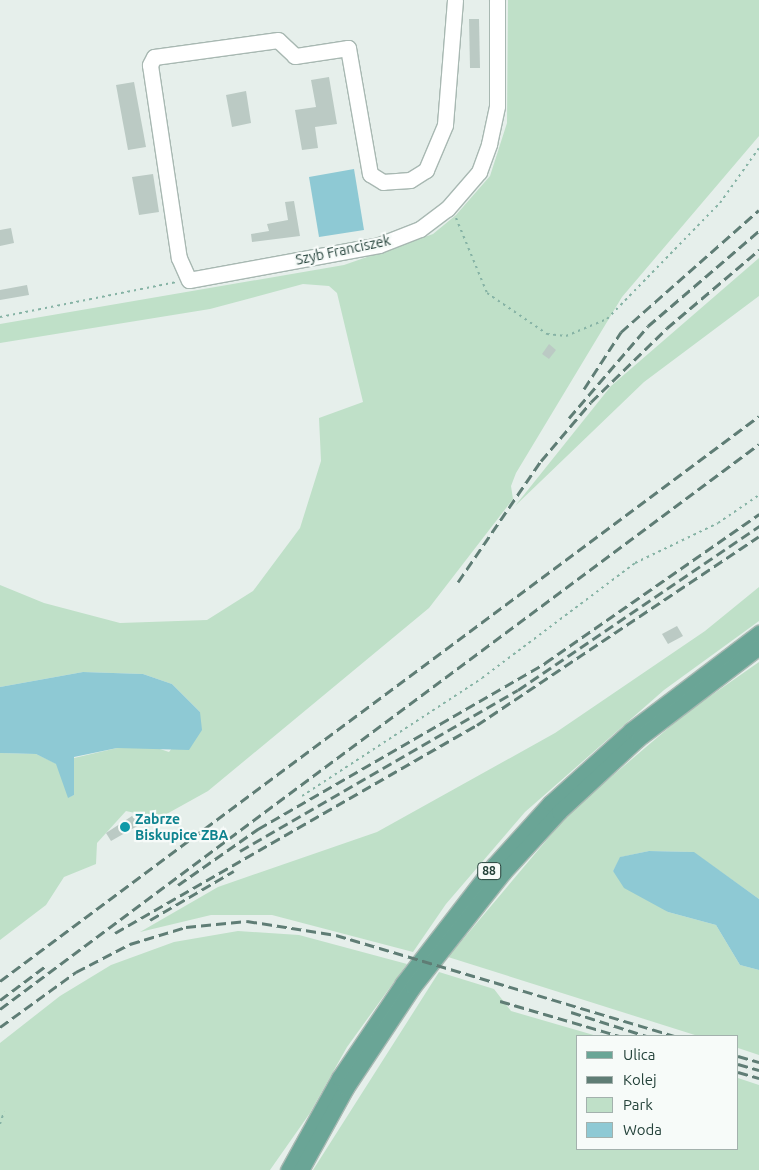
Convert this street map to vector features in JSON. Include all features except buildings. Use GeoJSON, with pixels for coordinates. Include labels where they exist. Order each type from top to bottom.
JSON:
{"type":"FeatureCollection","features":[{"type":"Feature","properties":{"kind":"main road","name":"88"},"geometry":{"type":"LineString","coordinates":[[288,1170],[295,1155],[402,983],[493,866],[596,760],[759,633]]}},
{"type":"Feature","properties":{"kind":"main road","name":"88"},"geometry":{"type":"LineString","coordinates":[[301,1170],[346,1088],[413,987],[503,873],[559,812],[638,738],[759,647]]}},
{"type":"Feature","properties":{"kind":"street"},"geometry":{"type":"LineString","coordinates":[[189,280],[179,258],[150,65],[154,57],[278,40],[295,56],[348,48],[370,174],[383,182],[410,180],[426,170],[446,125],[455,0]]}},
{"type":"Feature","properties":{"kind":"street","name":"Szyb Franciszek"},"geometry":{"type":"LineString","coordinates":[[189,280],[379,245],[420,229],[448,209],[479,172],[489,144],[497,106],[496,0]]}},
{"type":"Feature","properties":{"kind":"street"},"geometry":{"type":"LineString","coordinates":[[281,1170],[295,1155]]}},
{"type":"Feature","properties":{"kind":"path"},"geometry":{"type":"LineString","coordinates":[[448,209],[464,232],[486,293],[547,334],[566,336],[607,319],[720,203],[759,148]]}},
{"type":"Feature","properties":{"kind":"path"},"geometry":{"type":"LineString","coordinates":[[0,317],[189,280]]}},
{"type":"Feature","properties":{"kind":"path"},"geometry":{"type":"LineString","coordinates":[[302,796],[482,678],[634,563],[718,523],[759,496]]}},
{"type":"Feature","properties":{"kind":"path"},"geometry":{"type":"LineString","coordinates":[[0,1124],[4,1112]]}},
{"type":"Feature","properties":{"kind":"green space"},"geometry":{"type":"Polygon","coordinates":[[[508,0],[759,0],[759,136],[622,297],[516,473],[511,486],[513,499],[429,608],[208,791],[145,826],[135,813],[126,811],[97,843],[96,864],[64,877],[46,905],[0,940],[0,753],[36,754],[57,764],[69,797],[74,795],[74,758],[117,748],[151,746],[169,752],[200,712],[172,684],[143,674],[83,672],[0,687],[0,585],[44,603],[120,623],[207,620],[253,591],[300,528],[321,461],[319,418],[363,402],[337,293],[329,286],[303,284],[210,309],[0,343],[0,324],[344,265],[433,234],[456,215],[490,176],[507,123],[508,0]]]}},
{"type":"Feature","properties":{"kind":"green space"},"geometry":{"type":"Polygon","coordinates":[[[759,258],[759,296],[644,382],[515,506],[611,386],[759,258]]]}},
{"type":"Feature","properties":{"kind":"green space"},"geometry":{"type":"Polygon","coordinates":[[[759,587],[759,621],[664,690],[525,812],[446,904],[413,952],[272,915],[211,915],[140,932],[218,887],[377,832],[555,733],[705,631],[759,587]]]}},
{"type":"Feature","properties":{"kind":"green space"},"geometry":{"type":"Polygon","coordinates":[[[759,662],[759,899],[693,852],[649,851],[621,857],[613,871],[668,912],[716,925],[740,965],[759,970],[759,1055],[739,1048],[739,1035],[695,1035],[448,957],[571,811],[686,713],[759,662]]]}},
{"type":"Feature","properties":{"kind":"green space"},"geometry":{"type":"Polygon","coordinates":[[[238,931],[299,935],[407,964],[347,1047],[310,1113],[270,1170],[0,1170],[0,1043],[60,996],[111,965],[174,942],[238,931]]]}},
{"type":"Feature","properties":{"kind":"green space"},"geometry":{"type":"Polygon","coordinates":[[[439,972],[494,989],[511,1011],[594,1035],[576,1035],[576,1150],[739,1150],[739,1078],[759,1085],[759,1170],[313,1170],[439,972]]]}},
{"type":"Feature","properties":{"kind":"water"},"geometry":{"type":"Polygon","coordinates":[[[354,169],[364,230],[319,237],[309,177],[354,169]]]}},
{"type":"Feature","properties":{"kind":"water"},"geometry":{"type":"Polygon","coordinates":[[[83,672],[143,674],[172,684],[200,712],[202,730],[189,750],[117,748],[74,757],[74,795],[68,798],[56,764],[36,754],[0,753],[0,687],[83,672]]]}},
{"type":"Feature","properties":{"kind":"water"},"geometry":{"type":"Polygon","coordinates":[[[649,851],[694,852],[759,899],[759,970],[740,965],[716,925],[668,912],[624,888],[613,871],[620,857],[649,851]]]}},
{"type":"Feature","properties":{"kind":"railway"},"geometry":{"type":"LineString","coordinates":[[584,389],[621,332],[759,210]]}},
{"type":"Feature","properties":{"kind":"railway"},"geometry":{"type":"LineString","coordinates":[[569,418],[648,326],[759,231]]}},
{"type":"Feature","properties":{"kind":"railway"},"geometry":{"type":"LineString","coordinates":[[458,582],[541,461],[591,402],[667,328],[759,250]]}},
{"type":"Feature","properties":{"kind":"railway"},"geometry":{"type":"LineString","coordinates":[[0,981],[759,416]]}},
{"type":"Feature","properties":{"kind":"railway"},"geometry":{"type":"LineString","coordinates":[[0,1009],[759,444]]}},
{"type":"Feature","properties":{"kind":"railway"},"geometry":{"type":"LineString","coordinates":[[178,885],[258,829],[545,663],[759,514]]}},
{"type":"Feature","properties":{"kind":"railway"},"geometry":{"type":"LineString","coordinates":[[240,851],[518,690],[759,526]]}},
{"type":"Feature","properties":{"kind":"railway"},"geometry":{"type":"LineString","coordinates":[[115,933],[477,725],[759,536]]}},
{"type":"Feature","properties":{"kind":"railway"},"geometry":{"type":"LineString","coordinates":[[150,920],[234,871]]}},
{"type":"Feature","properties":{"kind":"railway"},"geometry":{"type":"LineString","coordinates":[[0,1027],[76,972],[130,944],[186,927],[247,921],[336,935],[671,1035]]}},
{"type":"Feature","properties":{"kind":"railway"},"geometry":{"type":"LineString","coordinates":[[0,1000],[47,965]]}},
{"type":"Feature","properties":{"kind":"railway"},"geometry":{"type":"LineString","coordinates":[[500,1001],[617,1035]]}},
{"type":"Feature","properties":{"kind":"railway"},"geometry":{"type":"LineString","coordinates":[[571,1012],[643,1035]]}},
{"type":"Feature","properties":{"kind":"railway"},"geometry":{"type":"LineString","coordinates":[[739,1056],[759,1062]]}},
{"type":"Feature","properties":{"kind":"railway"},"geometry":{"type":"LineString","coordinates":[[739,1064],[759,1070]]}},
{"type":"Feature","properties":{"kind":"railway"},"geometry":{"type":"LineString","coordinates":[[739,1072],[759,1078]]}},
{"type":"Feature","properties":{"kind":"place","name":"Zabrze Biskupice ZBA"},"geometry":{"type":"Point","coordinates":[125,827]}}]}
